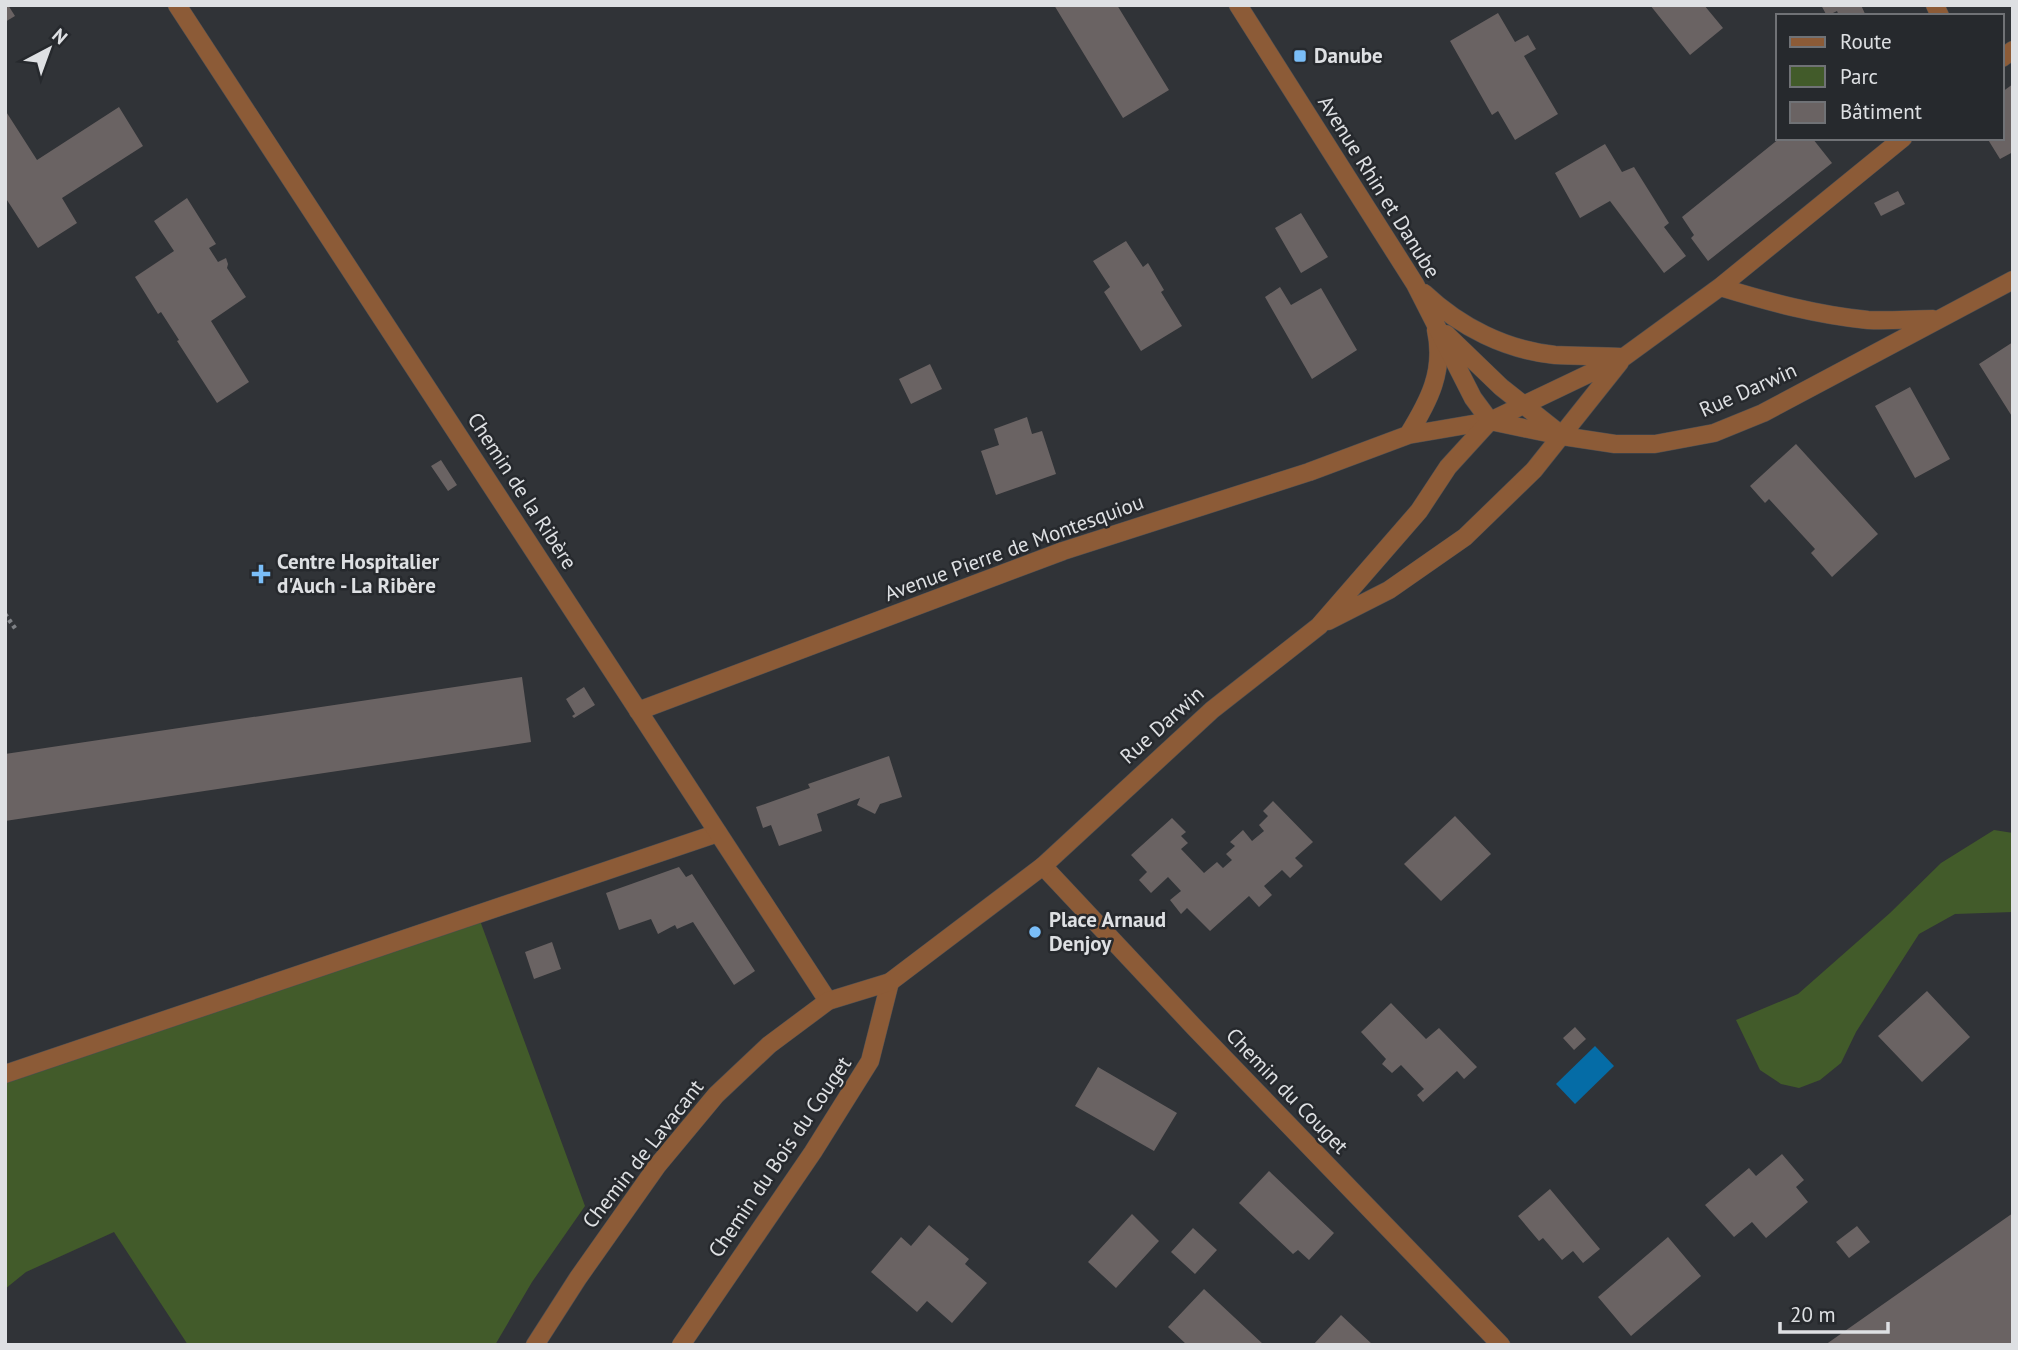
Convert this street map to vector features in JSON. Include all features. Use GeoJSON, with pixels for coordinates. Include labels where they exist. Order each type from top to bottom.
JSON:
{"type":"FeatureCollection","features":[{"type":"Feature","properties":{"kind":"street","name":"Chemin de la Ribère"},"geometry":{"type":"LineString","coordinates":[[177,5],[828,1001]]}},
{"type":"Feature","properties":{"kind":"street","name":"Avenue Rhin et Danube"},"geometry":{"type":"LineString","coordinates":[[1238,5],[1415,284],[1473,398],[1490,421]]}},
{"type":"Feature","properties":{"kind":"street","name":"Avenue Pierre de Montesquiou"},"geometry":{"type":"LineString","coordinates":[[638,711],[1063,551],[1309,472],[1408,435],[1490,421],[1624,357],[1720,287],[1901,140]]}},
{"type":"Feature","properties":{"kind":"street","name":"Rue Darwin"},"geometry":{"type":"LineString","coordinates":[[1043,866],[1212,710],[1319,626],[1419,511],[1448,467],[1490,421],[1615,444],[1655,444],[1714,433],[1763,413],[2013,280]]}},
{"type":"Feature","properties":{"kind":"street"},"geometry":{"type":"LineString","coordinates":[[1415,284],[1443,312],[1477,332],[1514,347],[1553,354],[1624,357]]}},
{"type":"Feature","properties":{"kind":"street","name":"Rue Darwin"},"geometry":{"type":"LineString","coordinates":[[1720,287],[1778,305],[1826,314],[1871,320],[1938,319]]}},
{"type":"Feature","properties":{"kind":"street","name":"Avenue Rhin et Danube"},"geometry":{"type":"LineString","coordinates":[[1434,323],[1501,387],[1524,405]]}},
{"type":"Feature","properties":{"kind":"street"},"geometry":{"type":"LineString","coordinates":[[1408,435],[1429,400],[1437,374],[1440,348],[1434,323]]}},
{"type":"Feature","properties":{"kind":"street","name":"Avenue Pierre de Montesquiou"},"geometry":{"type":"LineString","coordinates":[[1562,436],[1624,357]]}},
{"type":"Feature","properties":{"kind":"street"},"geometry":{"type":"LineString","coordinates":[[1524,405],[1562,436]]}},
{"type":"Feature","properties":{"kind":"street","name":"Rue Darwin"},"geometry":{"type":"LineString","coordinates":[[1319,626],[1389,590],[1465,537],[1534,470],[1562,436]]}},
{"type":"Feature","properties":{"kind":"street"},"geometry":{"type":"LineString","coordinates":[[5,1074],[718,833]]}},
{"type":"Feature","properties":{"kind":"street"},"geometry":{"type":"LineString","coordinates":[[890,982],[1043,866]]}},
{"type":"Feature","properties":{"kind":"street","name":"Chemin du Couget"},"geometry":{"type":"LineString","coordinates":[[1043,866],[1195,1028],[1502,1345]]}},
{"type":"Feature","properties":{"kind":"street","name":"Chemin de Lavacant"},"geometry":{"type":"LineString","coordinates":[[535,1345],[578,1278],[657,1166],[716,1095],[769,1045],[828,1001],[890,982]]}},
{"type":"Feature","properties":{"kind":"street","name":"Chemin du Bois du Couget"},"geometry":{"type":"LineString","coordinates":[[681,1345],[813,1152],[870,1061],[890,982]]}},
{"type":"Feature","properties":{"kind":"path"},"geometry":{"type":"LineString","coordinates":[[5,614],[17,631]]}},
{"type":"Feature","properties":{"kind":"green space"},"geometry":{"type":"Polygon","coordinates":[[[1994,830],[2013,833],[2013,912],[1955,914],[1919,934],[1856,1032],[1841,1063],[1820,1080],[1799,1088],[1781,1084],[1760,1070],[1736,1020],[1798,994],[1890,913],[1941,863],[1994,830]]]}},
{"type":"Feature","properties":{"kind":"green space"},"geometry":{"type":"Polygon","coordinates":[[[475,907],[585,1206],[532,1282],[495,1345],[188,1345],[114,1232],[26,1272],[5,1289],[5,1066],[475,907]]]}},
{"type":"Feature","properties":{"kind":"water"},"geometry":{"type":"Polygon","coordinates":[[[1595,1046],[1614,1066],[1575,1104],[1556,1084],[1595,1046]]]}},
{"type":"Feature","properties":{"kind":"building"},"geometry":{"type":"Polygon","coordinates":[[[5,5],[8,5],[15,16],[5,22],[5,5]]]}},
{"type":"Feature","properties":{"kind":"building"},"geometry":{"type":"Polygon","coordinates":[[[1054,5],[1117,5],[1169,90],[1123,118],[1054,5]]]}},
{"type":"Feature","properties":{"kind":"building"},"geometry":{"type":"Polygon","coordinates":[[[1650,5],[1704,5],[1723,28],[1690,55],[1650,5]]]}},
{"type":"Feature","properties":{"kind":"building"},"geometry":{"type":"Polygon","coordinates":[[[1821,5],[1861,5],[1865,14],[1838,14],[1837,11],[1826,14],[1821,5]]]}},
{"type":"Feature","properties":{"kind":"building"},"geometry":{"type":"Polygon","coordinates":[[[1498,13],[1515,42],[1528,35],[1536,49],[1524,56],[1558,114],[1515,140],[1498,111],[1492,115],[1450,41],[1498,13]]]}},
{"type":"Feature","properties":{"kind":"building"},"geometry":{"type":"Polygon","coordinates":[[[2013,84],[2013,152],[2000,159],[1988,140],[2004,140],[2004,91],[2013,84]]]}},
{"type":"Feature","properties":{"kind":"building"},"geometry":{"type":"Polygon","coordinates":[[[119,107],[143,146],[62,198],[77,223],[38,248],[5,197],[5,110],[37,160],[119,107]]]}},
{"type":"Feature","properties":{"kind":"building"},"geometry":{"type":"Polygon","coordinates":[[[1778,140],[1814,140],[1832,163],[1708,261],[1691,238],[1694,235],[1682,217],[1778,140]]]}},
{"type":"Feature","properties":{"kind":"building"},"geometry":{"type":"Polygon","coordinates":[[[1605,144],[1622,172],[1634,167],[1669,223],[1664,227],[1686,256],[1664,273],[1610,201],[1580,218],[1555,173],[1605,144]]]}},
{"type":"Feature","properties":{"kind":"building"},"geometry":{"type":"Polygon","coordinates":[[[1898,191],[1905,204],[1881,216],[1874,203],[1898,191]]]}},
{"type":"Feature","properties":{"kind":"building"},"geometry":{"type":"Polygon","coordinates":[[[187,198],[216,244],[209,248],[218,262],[226,258],[227,268],[246,297],[211,321],[249,382],[217,403],[161,312],[158,314],[135,277],[174,251],[154,221],[187,198]]]}},
{"type":"Feature","properties":{"kind":"building"},"geometry":{"type":"Polygon","coordinates":[[[1301,213],[1328,257],[1301,273],[1275,228],[1301,213]]]}},
{"type":"Feature","properties":{"kind":"building"},"geometry":{"type":"Polygon","coordinates":[[[1126,241],[1143,267],[1148,263],[1164,290],[1161,292],[1182,326],[1141,351],[1104,292],[1110,287],[1093,261],[1126,241]]]}},
{"type":"Feature","properties":{"kind":"building"},"geometry":{"type":"Polygon","coordinates":[[[1280,287],[1291,305],[1321,288],[1357,350],[1312,379],[1265,297],[1280,287]]]}},
{"type":"Feature","properties":{"kind":"building"},"geometry":{"type":"Polygon","coordinates":[[[2013,342],[2013,418],[1979,364],[2013,342]]]}},
{"type":"Feature","properties":{"kind":"building"},"geometry":{"type":"Polygon","coordinates":[[[930,364],[942,389],[911,404],[899,379],[930,364]]]}},
{"type":"Feature","properties":{"kind":"building"},"geometry":{"type":"Polygon","coordinates":[[[1910,387],[1950,459],[1915,478],[1875,406],[1910,387]]]}},
{"type":"Feature","properties":{"kind":"building"},"geometry":{"type":"Polygon","coordinates":[[[1027,417],[1032,434],[1042,431],[1056,474],[996,495],[981,451],[999,445],[994,429],[1027,417]]]}},
{"type":"Feature","properties":{"kind":"building"},"geometry":{"type":"Polygon","coordinates":[[[1796,444],[1878,534],[1832,577],[1811,553],[1815,549],[1769,499],[1765,503],[1750,486],[1796,444]]]}},
{"type":"Feature","properties":{"kind":"building"},"geometry":{"type":"Polygon","coordinates":[[[441,460],[457,485],[448,491],[431,466],[441,460]]]}},
{"type":"Feature","properties":{"kind":"building"},"geometry":{"type":"Polygon","coordinates":[[[522,677],[531,742],[5,821],[5,754],[522,677]]]}},
{"type":"Feature","properties":{"kind":"building"},"geometry":{"type":"Polygon","coordinates":[[[584,687],[595,705],[574,718],[572,716],[575,714],[566,699],[584,687]]]}},
{"type":"Feature","properties":{"kind":"building"},"geometry":{"type":"Polygon","coordinates":[[[889,756],[902,797],[880,804],[875,814],[857,805],[860,798],[817,814],[822,831],[779,846],[771,825],[763,828],[756,807],[810,788],[808,784],[889,756]]]}},
{"type":"Feature","properties":{"kind":"building"},"geometry":{"type":"Polygon","coordinates":[[[1273,801],[1313,842],[1295,858],[1303,866],[1290,878],[1282,870],[1264,886],[1272,895],[1259,907],[1249,896],[1210,931],[1187,908],[1181,914],[1170,900],[1181,891],[1168,877],[1151,893],[1139,880],[1147,872],[1131,855],[1172,818],[1186,832],[1181,836],[1188,843],[1181,849],[1204,873],[1217,862],[1223,868],[1232,860],[1226,854],[1235,846],[1230,842],[1243,830],[1252,841],[1264,831],[1259,825],[1268,816],[1263,811],[1273,801]]]}},
{"type":"Feature","properties":{"kind":"building"},"geometry":{"type":"Polygon","coordinates":[[[1455,816],[1491,854],[1441,901],[1404,864],[1455,816]]]}},
{"type":"Feature","properties":{"kind":"building"},"geometry":{"type":"Polygon","coordinates":[[[679,867],[686,877],[692,874],[755,971],[734,985],[693,922],[677,929],[675,925],[658,934],[651,919],[619,930],[606,893],[679,867]]]}},
{"type":"Feature","properties":{"kind":"building"},"geometry":{"type":"Polygon","coordinates":[[[552,942],[561,969],[534,979],[525,952],[552,942]]]}},
{"type":"Feature","properties":{"kind":"building"},"geometry":{"type":"Polygon","coordinates":[[[1927,991],[1970,1037],[1922,1082],[1878,1036],[1927,991]]]}},
{"type":"Feature","properties":{"kind":"building"},"geometry":{"type":"Polygon","coordinates":[[[1391,1003],[1426,1039],[1439,1028],[1477,1067],[1464,1079],[1457,1071],[1423,1102],[1417,1095],[1424,1089],[1401,1065],[1392,1073],[1382,1064],[1386,1059],[1361,1032],[1391,1003]]]}},
{"type":"Feature","properties":{"kind":"building"},"geometry":{"type":"Polygon","coordinates":[[[1575,1027],[1586,1039],[1574,1050],[1563,1038],[1575,1027]]]}},
{"type":"Feature","properties":{"kind":"building"},"geometry":{"type":"Polygon","coordinates":[[[1098,1067],[1177,1113],[1154,1151],[1075,1106],[1098,1067]]]}},
{"type":"Feature","properties":{"kind":"building"},"geometry":{"type":"Polygon","coordinates":[[[1782,1154],[1804,1180],[1796,1187],[1808,1202],[1766,1238],[1752,1222],[1734,1237],[1705,1205],[1749,1168],[1756,1176],[1782,1154]]]}},
{"type":"Feature","properties":{"kind":"building"},"geometry":{"type":"Polygon","coordinates":[[[1269,1171],[1334,1233],[1309,1260],[1298,1250],[1293,1254],[1239,1203],[1269,1171]]]}},
{"type":"Feature","properties":{"kind":"building"},"geometry":{"type":"Polygon","coordinates":[[[1550,1189],[1600,1249],[1583,1263],[1573,1251],[1562,1260],[1543,1238],[1539,1241],[1518,1216],[1550,1189]]]}},
{"type":"Feature","properties":{"kind":"building"},"geometry":{"type":"Polygon","coordinates":[[[2013,1213],[2013,1345],[1825,1345],[2013,1213]]]}},
{"type":"Feature","properties":{"kind":"building"},"geometry":{"type":"Polygon","coordinates":[[[1132,1214],[1159,1241],[1116,1288],[1088,1262],[1132,1214]]]}},
{"type":"Feature","properties":{"kind":"building"},"geometry":{"type":"Polygon","coordinates":[[[929,1225],[969,1259],[965,1264],[987,1283],[952,1323],[927,1301],[917,1312],[871,1272],[901,1237],[911,1246],[929,1225]]]}},
{"type":"Feature","properties":{"kind":"building"},"geometry":{"type":"Polygon","coordinates":[[[1857,1226],[1870,1242],[1849,1258],[1836,1242],[1857,1226]]]}},
{"type":"Feature","properties":{"kind":"building"},"geometry":{"type":"Polygon","coordinates":[[[1193,1228],[1217,1250],[1195,1274],[1171,1252],[1193,1228]]]}},
{"type":"Feature","properties":{"kind":"building"},"geometry":{"type":"Polygon","coordinates":[[[1668,1237],[1701,1276],[1631,1336],[1598,1297],[1668,1237]]]}},
{"type":"Feature","properties":{"kind":"building"},"geometry":{"type":"Polygon","coordinates":[[[1204,1289],[1264,1345],[1187,1345],[1168,1327],[1204,1289]]]}},
{"type":"Feature","properties":{"kind":"building"},"geometry":{"type":"Polygon","coordinates":[[[1341,1315],[1373,1345],[1313,1345],[1341,1315]]]}},
{"type":"Feature","properties":{"kind":"place","name":"Danube"},"geometry":{"type":"Point","coordinates":[1300,56]}},
{"type":"Feature","properties":{"kind":"place","name":"Centre Hospitalier d'Auch - La Ribère"},"geometry":{"type":"Point","coordinates":[261,574]}},
{"type":"Feature","properties":{"kind":"place","name":"Place Arnaud Denjoy"},"geometry":{"type":"Point","coordinates":[1035,932]}}]}
